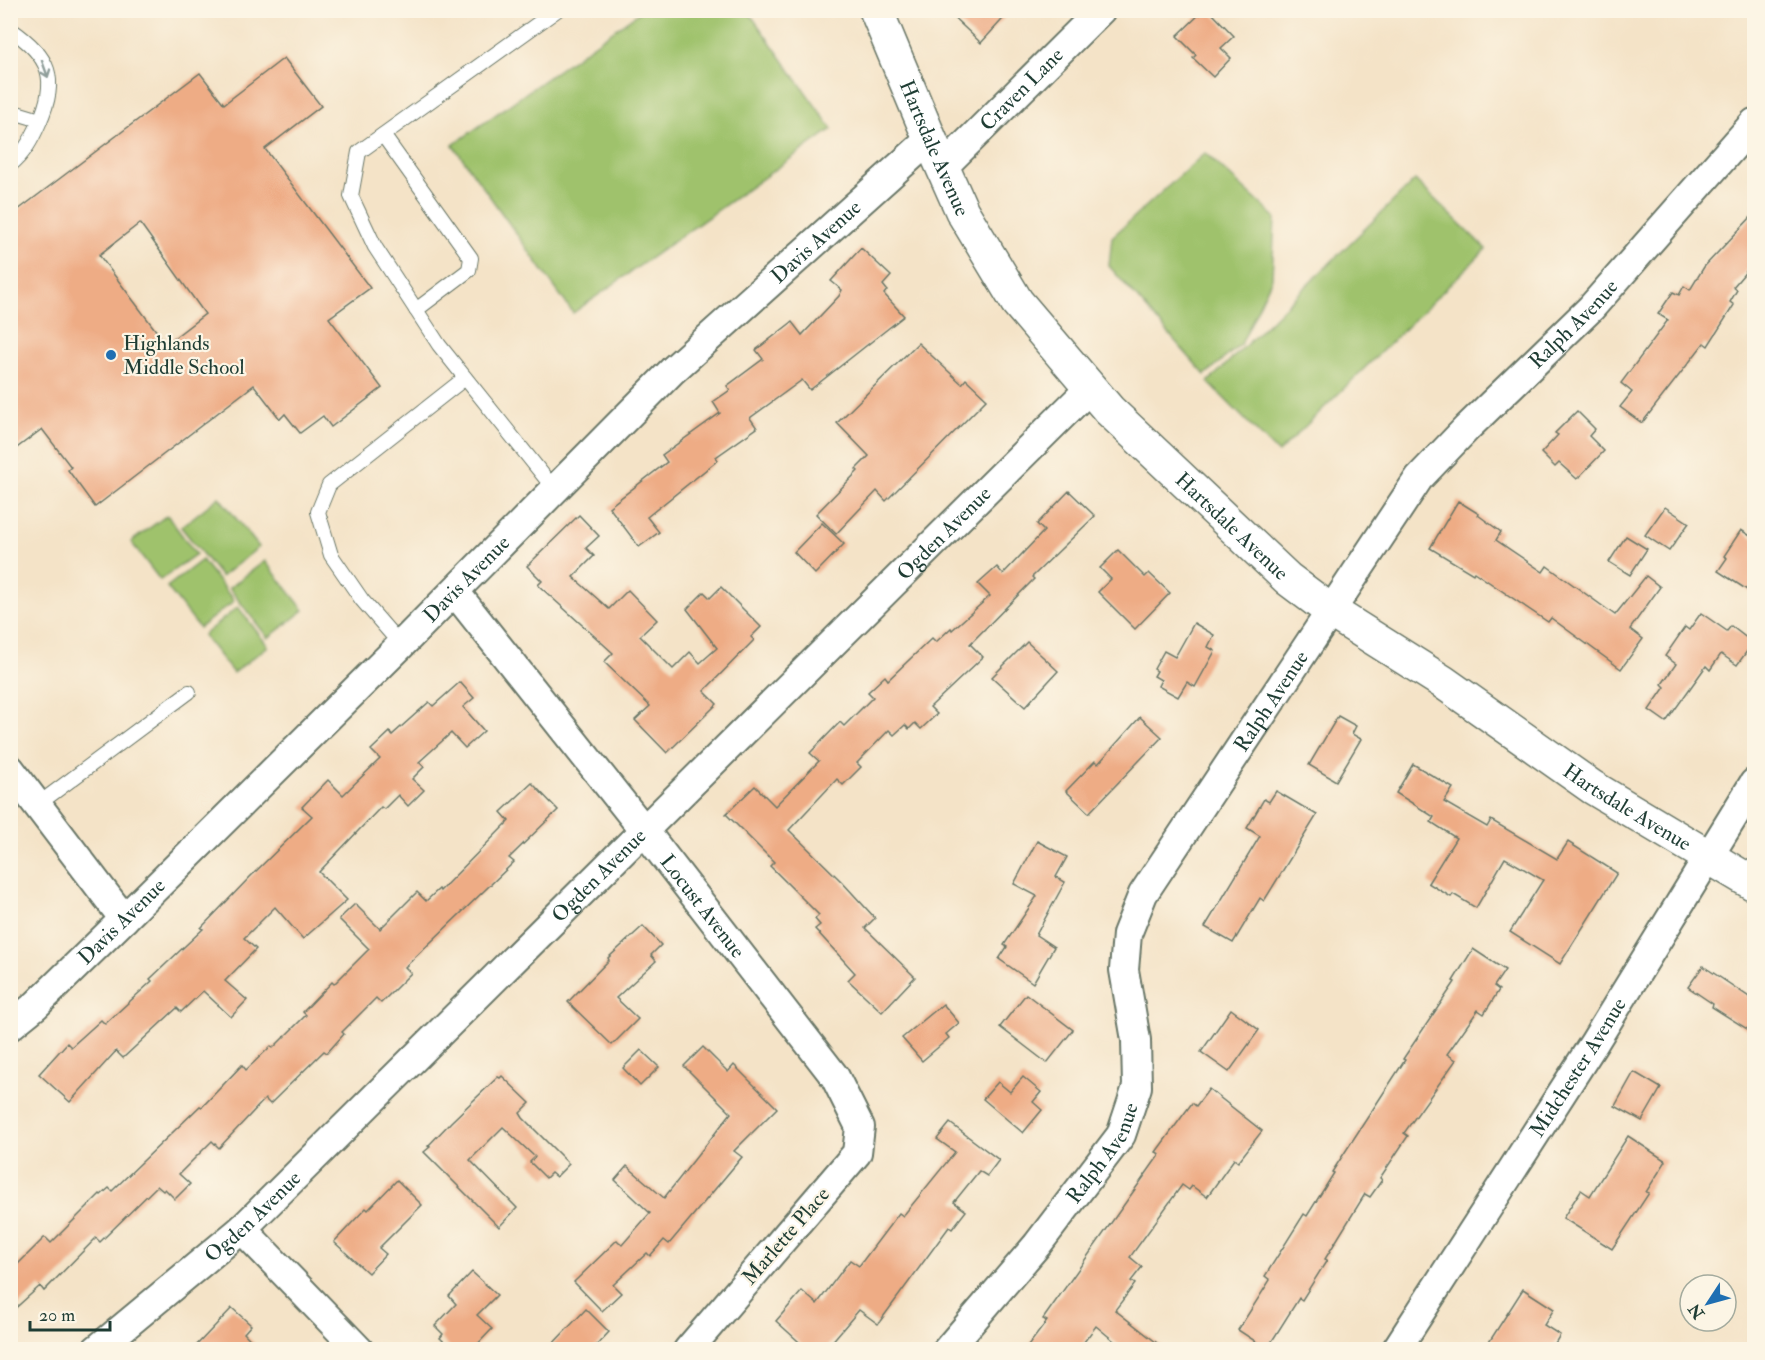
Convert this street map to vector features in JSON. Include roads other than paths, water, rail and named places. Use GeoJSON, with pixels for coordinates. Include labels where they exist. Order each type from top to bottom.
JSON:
{"type":"FeatureCollection","features":[{"type":"Feature","properties":{"kind":"street","name":"Hartsdale Avenue"},"geometry":{"type":"LineString","coordinates":[[876,10],[962,211],[1017,302],[1109,410],[1288,579],[1332,612],[1443,682],[1592,787],[1755,884]]}},
{"type":"Feature","properties":{"kind":"street","name":"Craven Lane"},"geometry":{"type":"LineString","coordinates":[[936,154],[1101,10]]}},
{"type":"Feature","properties":{"kind":"street","name":"Ralph Avenue"},"geometry":{"type":"LineString","coordinates":[[947,1350],[1037,1245],[1121,1135],[1137,1088],[1136,1040],[1124,970],[1127,934],[1143,894],[1419,478],[1467,428],[1591,308],[1755,123]]}},
{"type":"Feature","properties":{"kind":"street","name":"Davis Avenue"},"geometry":{"type":"LineString","coordinates":[[10,1026],[36,1005],[455,592],[673,370],[936,154]]}},
{"type":"Feature","properties":{"kind":"street","name":"Ogden Avenue"},"geometry":{"type":"LineString","coordinates":[[96,1350],[242,1229],[1090,388]]}},
{"type":"Feature","properties":{"kind":"street","name":"Locust Avenue"},"geometry":{"type":"LineString","coordinates":[[455,592],[643,829],[835,1077],[853,1114]]}},
{"type":"Feature","properties":{"kind":"street"},"geometry":{"type":"LineString","coordinates":[[10,769],[124,919]]}},
{"type":"Feature","properties":{"kind":"street","name":"Midchester Avenue"},"geometry":{"type":"LineString","coordinates":[[1396,1350],[1594,1043],[1755,783]]}},
{"type":"Feature","properties":{"kind":"street","name":"Marlette Place"},"geometry":{"type":"LineString","coordinates":[[688,1350],[857,1153],[860,1127],[853,1114]]}},
{"type":"Feature","properties":{"kind":"street"},"geometry":{"type":"LineString","coordinates":[[242,1229],[359,1350]]}},
{"type":"Feature","properties":{"kind":"lane"},"geometry":{"type":"LineString","coordinates":[[555,490],[439,345],[375,247],[351,196],[359,152],[557,10]]}},
{"type":"Feature","properties":{"kind":"lane"},"geometry":{"type":"LineString","coordinates":[[10,29],[35,47],[48,70],[50,95],[32,139],[19,158],[10,165]]}},
{"type":"Feature","properties":{"kind":"lane"},"geometry":{"type":"LineString","coordinates":[[10,111],[40,120]]}},
{"type":"Feature","properties":{"kind":"lane"},"geometry":{"type":"LineString","coordinates":[[383,135],[471,258],[469,270],[416,310]]}},
{"type":"Feature","properties":{"kind":"lane"},"geometry":{"type":"LineString","coordinates":[[401,645],[362,600],[330,555],[318,512],[329,486],[465,378]]}},
{"type":"Feature","properties":{"kind":"lane"},"geometry":{"type":"LineString","coordinates":[[38,804],[189,692]]}},
{"type":"Feature","properties":{"kind":"place","name":"Highlands Middle School"},"geometry":{"type":"Point","coordinates":[111,355]}}]}
